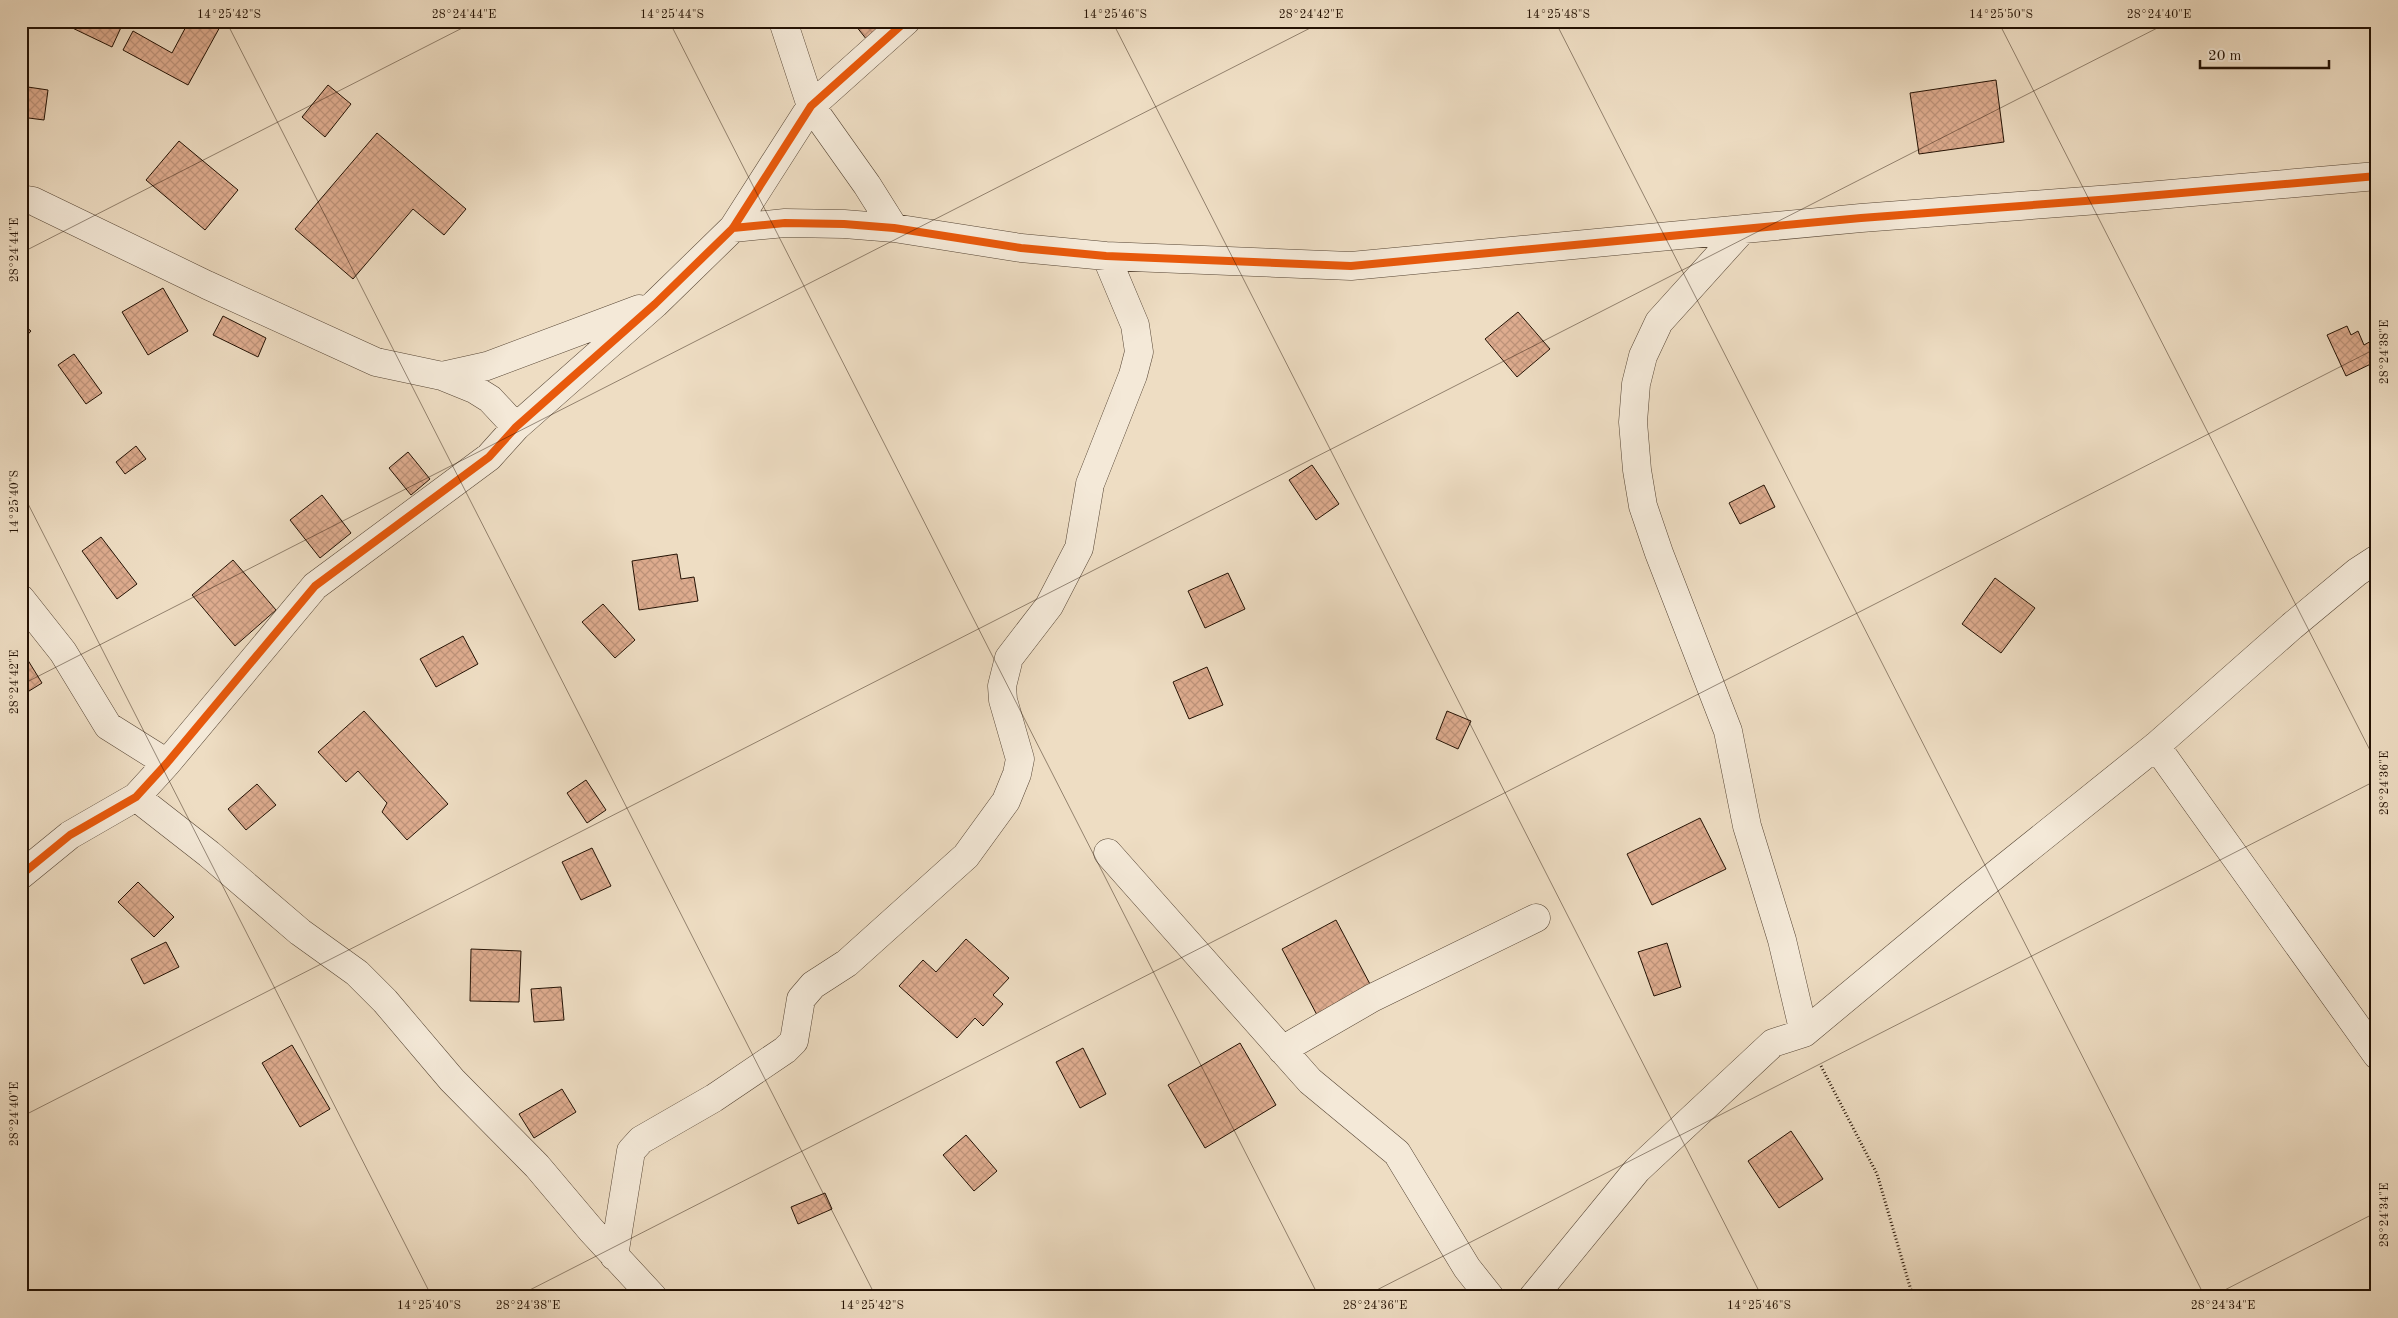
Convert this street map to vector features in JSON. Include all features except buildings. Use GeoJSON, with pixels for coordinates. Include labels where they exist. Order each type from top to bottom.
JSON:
{"type":"FeatureCollection","features":[{"type":"Feature","properties":{"kind":"street"},"geometry":{"type":"LineString","coordinates":[[783,21],[811,106],[867,185],[894,228]]}},
{"type":"Feature","properties":{"kind":"street"},"geometry":{"type":"LineString","coordinates":[[21,876],[70,834],[136,797],[167,763],[315,586],[489,457],[516,427],[655,304],[733,228],[811,106],[906,21]]}},
{"type":"Feature","properties":{"kind":"street"},"geometry":{"type":"LineString","coordinates":[[733,228],[815,222],[894,228],[1021,248],[1106,256],[1351,266],[1544,246],[1861,218],[2112,200],[2377,176]]}},
{"type":"Feature","properties":{"kind":"street"},"geometry":{"type":"LineString","coordinates":[[21,199],[33,201],[207,285],[376,362],[442,376],[474,389],[490,399],[516,427]]}},
{"type":"Feature","properties":{"kind":"street"},"geometry":{"type":"LineString","coordinates":[[1743,229],[1659,322],[1643,356],[1636,384],[1633,422],[1637,470],[1644,506],[1658,553],[1728,731],[1747,826],[1782,940],[1804,1032]]}},
{"type":"Feature","properties":{"kind":"street"},"geometry":{"type":"LineString","coordinates":[[614,1256],[631,1151],[641,1140],[714,1098],[786,1050],[794,1041],[801,999],[813,985],[847,963],[966,856],[1006,801],[1017,774],[1020,759],[1003,700],[1002,686],[1010,658],[1049,606],[1079,548],[1090,484],[1133,375],[1139,352],[1135,324],[1106,256]]}},
{"type":"Feature","properties":{"kind":"street"},"geometry":{"type":"LineString","coordinates":[[442,376],[487,366],[655,304]]}},
{"type":"Feature","properties":{"kind":"street"},"geometry":{"type":"LineString","coordinates":[[1533,1297],[1637,1170],[1773,1043],[1804,1032],[1969,896],[2156,746],[2292,626],[2356,572],[2377,559]]}},
{"type":"Feature","properties":{"kind":"street"},"geometry":{"type":"LineString","coordinates":[[21,599],[63,652],[108,726],[167,763]]}},
{"type":"Feature","properties":{"kind":"street"},"geometry":{"type":"LineString","coordinates":[[2156,746],[2377,1055]]}},
{"type":"Feature","properties":{"kind":"street"},"geometry":{"type":"LineString","coordinates":[[136,797],[209,854],[300,932],[357,973],[385,1002],[452,1080],[537,1166],[614,1256],[653,1297]]}},
{"type":"Feature","properties":{"kind":"street"},"geometry":{"type":"LineString","coordinates":[[1108,853],[1310,1081],[1397,1153],[1468,1268],[1490,1297]]}},
{"type":"Feature","properties":{"kind":"street"},"geometry":{"type":"LineString","coordinates":[[1282,1050],[1372,998],[1536,918]]}},
{"type":"Feature","properties":{"kind":"path"},"geometry":{"type":"LineString","coordinates":[[1804,1032],[1877,1174],[1912,1297]]}},
{"type":"Feature","properties":{"kind":"cycle path"},"geometry":{"type":"LineString","coordinates":[[21,875],[70,835],[136,797],[167,763],[315,586],[489,457],[516,427],[655,304],[733,228],[811,106],[906,21]]}},
{"type":"Feature","properties":{"kind":"cycle path"},"geometry":{"type":"LineString","coordinates":[[733,228],[785,223],[844,224],[894,228],[1021,248],[1106,256],[1351,266],[1861,218],[2377,176]]}}]}
